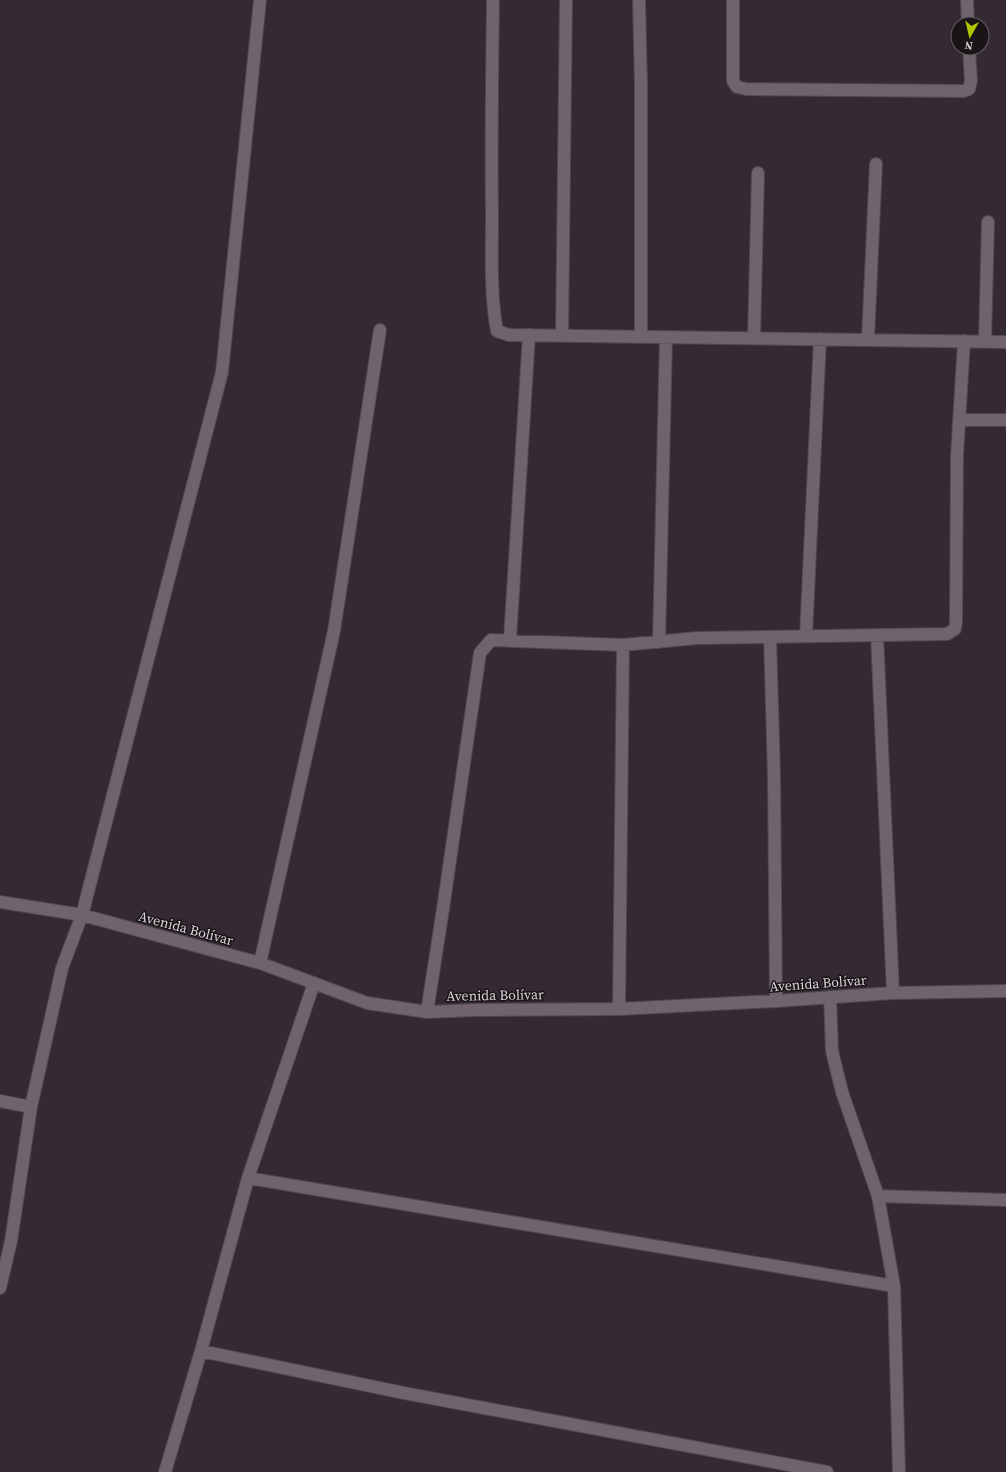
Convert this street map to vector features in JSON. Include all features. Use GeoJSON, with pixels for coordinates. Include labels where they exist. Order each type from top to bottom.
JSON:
{"type":"FeatureCollection","features":[{"type":"Feature","properties":{"kind":"street"},"geometry":{"type":"LineString","coordinates":[[0,1288],[6,1240],[31,1107],[62,968],[82,915],[222,372],[260,0]]}},
{"type":"Feature","properties":{"kind":"street"},"geometry":{"type":"LineString","coordinates":[[493,0],[491,134],[492,280],[494,320],[497,331],[509,335],[1006,342]]}},
{"type":"Feature","properties":{"kind":"street"},"geometry":{"type":"LineString","coordinates":[[562,335],[566,0]]}},
{"type":"Feature","properties":{"kind":"street"},"geometry":{"type":"LineString","coordinates":[[639,0],[641,85],[641,336]]}},
{"type":"Feature","properties":{"kind":"street"},"geometry":{"type":"LineString","coordinates":[[733,0],[733,81],[736,87],[746,89],[963,91],[969,89],[971,82],[969,56]]}},
{"type":"Feature","properties":{"kind":"street"},"geometry":{"type":"LineString","coordinates":[[967,0],[968,16]]}},
{"type":"Feature","properties":{"kind":"street"},"geometry":{"type":"LineString","coordinates":[[868,339],[876,164]]}},
{"type":"Feature","properties":{"kind":"street"},"geometry":{"type":"LineString","coordinates":[[754,338],[758,173]]}},
{"type":"Feature","properties":{"kind":"street"},"geometry":{"type":"LineString","coordinates":[[985,342],[988,222]]}},
{"type":"Feature","properties":{"kind":"street"},"geometry":{"type":"LineString","coordinates":[[260,963],[334,631],[380,330]]}},
{"type":"Feature","properties":{"kind":"street"},"geometry":{"type":"LineString","coordinates":[[510,640],[529,335]]}},
{"type":"Feature","properties":{"kind":"street"},"geometry":{"type":"LineString","coordinates":[[659,642],[666,337]]}},
{"type":"Feature","properties":{"kind":"street"},"geometry":{"type":"LineString","coordinates":[[806,636],[820,339]]}},
{"type":"Feature","properties":{"kind":"street"},"geometry":{"type":"LineString","coordinates":[[427,1012],[444,909],[480,653],[491,640],[623,645],[697,638],[947,634],[955,629],[957,456],[964,341]]}},
{"type":"Feature","properties":{"kind":"street"},"geometry":{"type":"LineString","coordinates":[[959,420],[1006,420]]}},
{"type":"Feature","properties":{"kind":"street"},"geometry":{"type":"LineString","coordinates":[[877,635],[893,993]]}},
{"type":"Feature","properties":{"kind":"street"},"geometry":{"type":"LineString","coordinates":[[770,636],[774,775],[776,1001]]}},
{"type":"Feature","properties":{"kind":"street"},"geometry":{"type":"LineString","coordinates":[[619,1009],[623,645]]}},
{"type":"Feature","properties":{"kind":"street","name":"Avenida Bolívar"},"geometry":{"type":"LineString","coordinates":[[0,902],[82,915],[260,963],[367,1003],[427,1012],[475,1010],[619,1009],[893,993],[1006,991]]}},
{"type":"Feature","properties":{"kind":"street"},"geometry":{"type":"LineString","coordinates":[[165,1472],[202,1351],[248,1178],[314,982]]}},
{"type":"Feature","properties":{"kind":"street"},"geometry":{"type":"LineString","coordinates":[[830,997],[832,1051],[842,1092],[878,1196],[894,1286],[899,1472]]}},
{"type":"Feature","properties":{"kind":"street"},"geometry":{"type":"LineString","coordinates":[[0,1101],[31,1107]]}},
{"type":"Feature","properties":{"kind":"street"},"geometry":{"type":"LineString","coordinates":[[248,1178],[894,1286]]}},
{"type":"Feature","properties":{"kind":"street"},"geometry":{"type":"LineString","coordinates":[[878,1196],[1006,1200]]}},
{"type":"Feature","properties":{"kind":"street"},"geometry":{"type":"LineString","coordinates":[[202,1351],[404,1394],[827,1472]]}}]}
